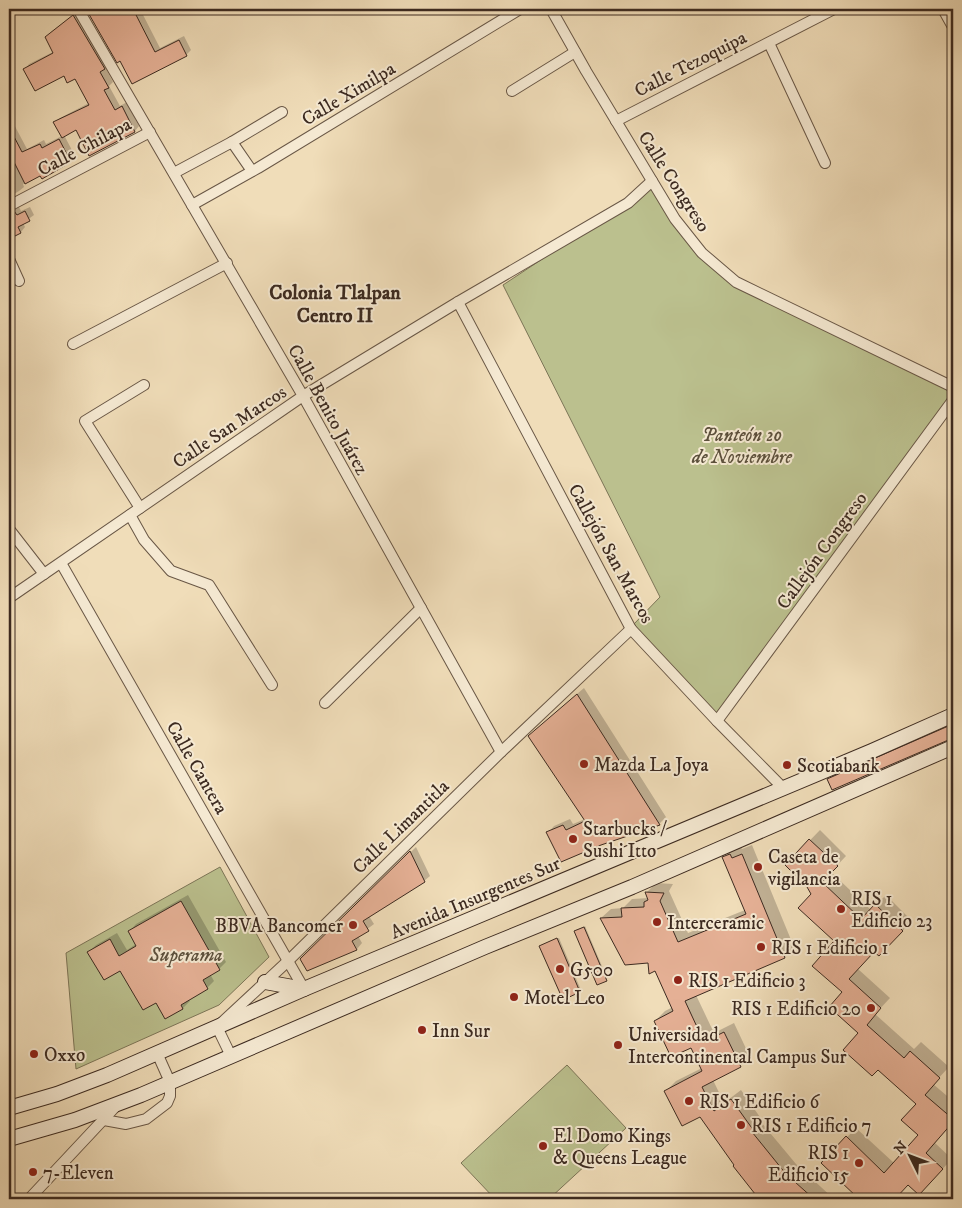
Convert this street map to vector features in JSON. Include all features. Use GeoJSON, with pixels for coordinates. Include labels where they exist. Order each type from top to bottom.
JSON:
{"type":"FeatureCollection","features":[{"type":"Feature","properties":{"kind":"main road","name":"Avenida Insurgentes Sur"},"geometry":{"type":"LineString","coordinates":[[9,1108],[57,1094],[107,1075],[304,989],[784,788],[953,715]]}},
{"type":"Feature","properties":{"kind":"main road"},"geometry":{"type":"LineString","coordinates":[[9,1139],[75,1120],[120,1103],[485,947],[632,887],[953,747]]}},
{"type":"Feature","properties":{"kind":"main road"},"geometry":{"type":"LineString","coordinates":[[265,982],[304,989]]}},
{"type":"Feature","properties":{"kind":"street","name":"Calle Benito Juárez"},"geometry":{"type":"LineString","coordinates":[[78,9],[303,396],[501,752]]}},
{"type":"Feature","properties":{"kind":"street","name":"Calle Ximilpa"},"geometry":{"type":"LineString","coordinates":[[192,205],[252,171],[520,9]]}},
{"type":"Feature","properties":{"kind":"street","name":"Calle Congreso"},"geometry":{"type":"LineString","coordinates":[[551,9],[675,219],[702,253],[736,282],[953,387]]}},
{"type":"Feature","properties":{"kind":"street","name":"Calle Tezoquipa"},"geometry":{"type":"LineString","coordinates":[[616,121],[834,9]]}},
{"type":"Feature","properties":{"kind":"street"},"geometry":{"type":"LineString","coordinates":[[943,9],[953,27]]}},
{"type":"Feature","properties":{"kind":"street"},"geometry":{"type":"LineString","coordinates":[[769,43],[825,163]]}},
{"type":"Feature","properties":{"kind":"street"},"geometry":{"type":"LineString","coordinates":[[512,91],[575,52]]}},
{"type":"Feature","properties":{"kind":"street"},"geometry":{"type":"LineString","coordinates":[[174,173],[232,142],[282,112]]}},
{"type":"Feature","properties":{"kind":"street","name":"Calle Chilapa"},"geometry":{"type":"LineString","coordinates":[[9,206],[150,132]]}},
{"type":"Feature","properties":{"kind":"street"},"geometry":{"type":"LineString","coordinates":[[232,142],[252,171]]}},
{"type":"Feature","properties":{"kind":"street","name":"Calle San Marcos"},"geometry":{"type":"LineString","coordinates":[[9,598],[303,396],[458,302],[628,203],[652,181]]}},
{"type":"Feature","properties":{"kind":"street"},"geometry":{"type":"LineString","coordinates":[[9,259],[20,280]]}},
{"type":"Feature","properties":{"kind":"street"},"geometry":{"type":"LineString","coordinates":[[73,344],[227,263]]}},
{"type":"Feature","properties":{"kind":"street","name":"Callejón San Marcos"},"geometry":{"type":"LineString","coordinates":[[458,302],[631,629],[717,721],[784,788]]}},
{"type":"Feature","properties":{"kind":"street"},"geometry":{"type":"LineString","coordinates":[[140,508],[85,421],[144,385]]}},
{"type":"Feature","properties":{"kind":"street","name":"Callejón Congreso"},"geometry":{"type":"LineString","coordinates":[[717,721],[953,400]]}},
{"type":"Feature","properties":{"kind":"street"},"geometry":{"type":"LineString","coordinates":[[130,515],[144,540],[171,571],[209,585],[272,685]]}},
{"type":"Feature","properties":{"kind":"street"},"geometry":{"type":"LineString","coordinates":[[9,529],[44,574]]}},
{"type":"Feature","properties":{"kind":"street","name":"Calle Cantera"},"geometry":{"type":"LineString","coordinates":[[61,563],[304,989]]}},
{"type":"Feature","properties":{"kind":"street"},"geometry":{"type":"LineString","coordinates":[[325,703],[421,608]]}},
{"type":"Feature","properties":{"kind":"street","name":"Calle Limantitla"},"geometry":{"type":"LineString","coordinates":[[217,1027],[631,629]]}},
{"type":"Feature","properties":{"kind":"street"},"geometry":{"type":"LineString","coordinates":[[217,1027],[230,1056]]}},
{"type":"Feature","properties":{"kind":"street"},"geometry":{"type":"LineString","coordinates":[[104,1120],[126,1124],[146,1119],[167,1103],[170,1096],[170,1082],[157,1053]]}},
{"type":"Feature","properties":{"kind":"street"},"geometry":{"type":"LineString","coordinates":[[29,1199],[120,1103]]}},
{"type":"Feature","properties":{"kind":"green space","name":"Panteón 20 de Noviembre"},"geometry":{"type":"Polygon","coordinates":[[[654,185],[676,222],[736,284],[953,388],[953,396],[718,715],[633,625],[660,597],[503,285],[654,185]]]}},
{"type":"Feature","properties":{"kind":"green space","name":"Superama"},"geometry":{"type":"Polygon","coordinates":[[[220,867],[269,957],[219,1005],[76,1069],[66,953],[220,867]]]}},
{"type":"Feature","properties":{"kind":"green space","name":"El Domo Kings & Queens League"},"geometry":{"type":"Polygon","coordinates":[[[567,1065],[626,1128],[549,1199],[495,1199],[461,1163],[567,1065]]]}},
{"type":"Feature","properties":{"kind":"building"},"geometry":{"type":"Polygon","coordinates":[[[86,9],[133,9],[155,52],[179,40],[187,56],[132,84],[120,61],[117,63],[86,9]]]}},
{"type":"Feature","properties":{"kind":"building"},"geometry":{"type":"Polygon","coordinates":[[[73,15],[105,69],[100,72],[109,88],[104,90],[115,110],[122,106],[135,132],[89,156],[76,130],[62,138],[53,122],[89,105],[75,79],[67,83],[64,76],[35,91],[23,69],[53,53],[45,37],[73,15]]]}},
{"type":"Feature","properties":{"kind":"building"},"geometry":{"type":"Polygon","coordinates":[[[9,127],[22,152],[40,144],[42,148],[59,139],[71,162],[42,179],[40,176],[25,184],[9,152],[9,127]]]}},
{"type":"Feature","properties":{"kind":"building"},"geometry":{"type":"Polygon","coordinates":[[[14,211],[17,215],[25,211],[30,221],[18,227],[21,233],[9,239],[9,213],[14,211]]]}},
{"type":"Feature","properties":{"kind":"building","name":"Mazda La Joya"},"geometry":{"type":"Polygon","coordinates":[[[577,694],[660,825],[601,845],[561,862],[546,832],[563,825],[566,830],[585,821],[528,736],[577,694]]]}},
{"type":"Feature","properties":{"kind":"building"},"geometry":{"type":"Polygon","coordinates":[[[953,724],[953,738],[832,790],[827,779],[953,724]]]}},
{"type":"Feature","properties":{"kind":"building"},"geometry":{"type":"Polygon","coordinates":[[[809,839],[838,866],[822,882],[861,919],[875,904],[903,931],[879,956],[874,952],[849,979],[881,1008],[867,1025],[904,1058],[910,1051],[940,1078],[925,1095],[953,1119],[953,1122],[926,1153],[943,1169],[919,1195],[908,1185],[895,1199],[859,1199],[821,1163],[846,1136],[884,1173],[918,1135],[901,1120],[916,1104],[878,1070],[872,1076],[843,1050],[858,1033],[829,1007],[842,992],[812,966],[834,941],[798,908],[811,894],[807,887],[785,865],[809,839]]]}},
{"type":"Feature","properties":{"kind":"building"},"geometry":{"type":"Polygon","coordinates":[[[410,851],[425,882],[363,921],[369,931],[352,941],[357,950],[307,971],[300,959],[410,851]]]}},
{"type":"Feature","properties":{"kind":"building"},"geometry":{"type":"Polygon","coordinates":[[[730,854],[732,858],[742,854],[785,958],[685,1001],[704,1042],[724,1032],[741,1067],[702,1087],[714,1111],[731,1099],[754,1131],[752,1132],[786,1174],[814,1199],[759,1199],[733,1166],[700,1117],[682,1126],[664,1091],[702,1071],[691,1048],[671,1057],[654,1021],[673,1011],[655,971],[649,974],[648,963],[625,965],[600,918],[622,917],[621,908],[644,907],[644,902],[648,900],[645,892],[664,893],[660,901],[678,942],[746,914],[722,857],[730,854]]]}},
{"type":"Feature","properties":{"kind":"building"},"geometry":{"type":"Polygon","coordinates":[[[181,901],[220,970],[203,980],[208,989],[181,1005],[183,1009],[165,1019],[156,1003],[143,1010],[120,971],[104,980],[87,952],[110,939],[119,956],[136,946],[128,931],[181,901]]]}},
{"type":"Feature","properties":{"kind":"building","name":"G500"},"geometry":{"type":"Polygon","coordinates":[[[584,927],[607,981],[597,985],[574,931],[584,927]]]}},
{"type":"Feature","properties":{"kind":"building","name":"G500"},"geometry":{"type":"Polygon","coordinates":[[[557,938],[580,992],[563,1000],[539,946],[557,938]]]}},
{"type":"Feature","properties":{"kind":"place","name":"Mazda La Joya"},"geometry":{"type":"Point","coordinates":[584,764]}},
{"type":"Feature","properties":{"kind":"place","name":"Scotiabank"},"geometry":{"type":"Point","coordinates":[787,765]}},
{"type":"Feature","properties":{"kind":"place","name":"Starbucks / Sushi Itto"},"geometry":{"type":"Point","coordinates":[573,839]}},
{"type":"Feature","properties":{"kind":"place","name":"Caseta de vigilancia"},"geometry":{"type":"Point","coordinates":[758,867]}},
{"type":"Feature","properties":{"kind":"place","name":"RIS 1 Edificio 23"},"geometry":{"type":"Point","coordinates":[841,909]}},
{"type":"Feature","properties":{"kind":"place","name":"Interceramic"},"geometry":{"type":"Point","coordinates":[657,922]}},
{"type":"Feature","properties":{"kind":"place","name":"BBVA Bancomer"},"geometry":{"type":"Point","coordinates":[353,925]}},
{"type":"Feature","properties":{"kind":"place","name":"RIS 1 Edificio 1"},"geometry":{"type":"Point","coordinates":[761,947]}},
{"type":"Feature","properties":{"kind":"place","name":"G500"},"geometry":{"type":"Point","coordinates":[560,969]}},
{"type":"Feature","properties":{"kind":"place","name":"RIS 1 Edificio 3"},"geometry":{"type":"Point","coordinates":[678,980]}},
{"type":"Feature","properties":{"kind":"place","name":"Motel Leo"},"geometry":{"type":"Point","coordinates":[514,997]}},
{"type":"Feature","properties":{"kind":"place","name":"RIS 1 Edificio 20"},"geometry":{"type":"Point","coordinates":[871,1008]}},
{"type":"Feature","properties":{"kind":"place","name":"Inn Sur"},"geometry":{"type":"Point","coordinates":[422,1030]}},
{"type":"Feature","properties":{"kind":"place","name":"Universidad Intercontinental Campus Sur"},"geometry":{"type":"Point","coordinates":[618,1045]}},
{"type":"Feature","properties":{"kind":"place","name":"Oxxo"},"geometry":{"type":"Point","coordinates":[34,1054]}},
{"type":"Feature","properties":{"kind":"place","name":"RIS 1 Edificio 6"},"geometry":{"type":"Point","coordinates":[689,1101]}},
{"type":"Feature","properties":{"kind":"place","name":"RIS 1 Edificio 7"},"geometry":{"type":"Point","coordinates":[741,1125]}},
{"type":"Feature","properties":{"kind":"place","name":"El Domo Kings & Queens League"},"geometry":{"type":"Point","coordinates":[543,1146]}},
{"type":"Feature","properties":{"kind":"place","name":"RIS 1 Edificio 15"},"geometry":{"type":"Point","coordinates":[859,1163]}},
{"type":"Feature","properties":{"kind":"place","name":"7-Eleven"},"geometry":{"type":"Point","coordinates":[33,1172]}},
{"type":"Feature","properties":{"kind":"district","name":"Colonia Tlalpan Centro II"},"geometry":{"type":"Point","coordinates":[335,304]}}]}
